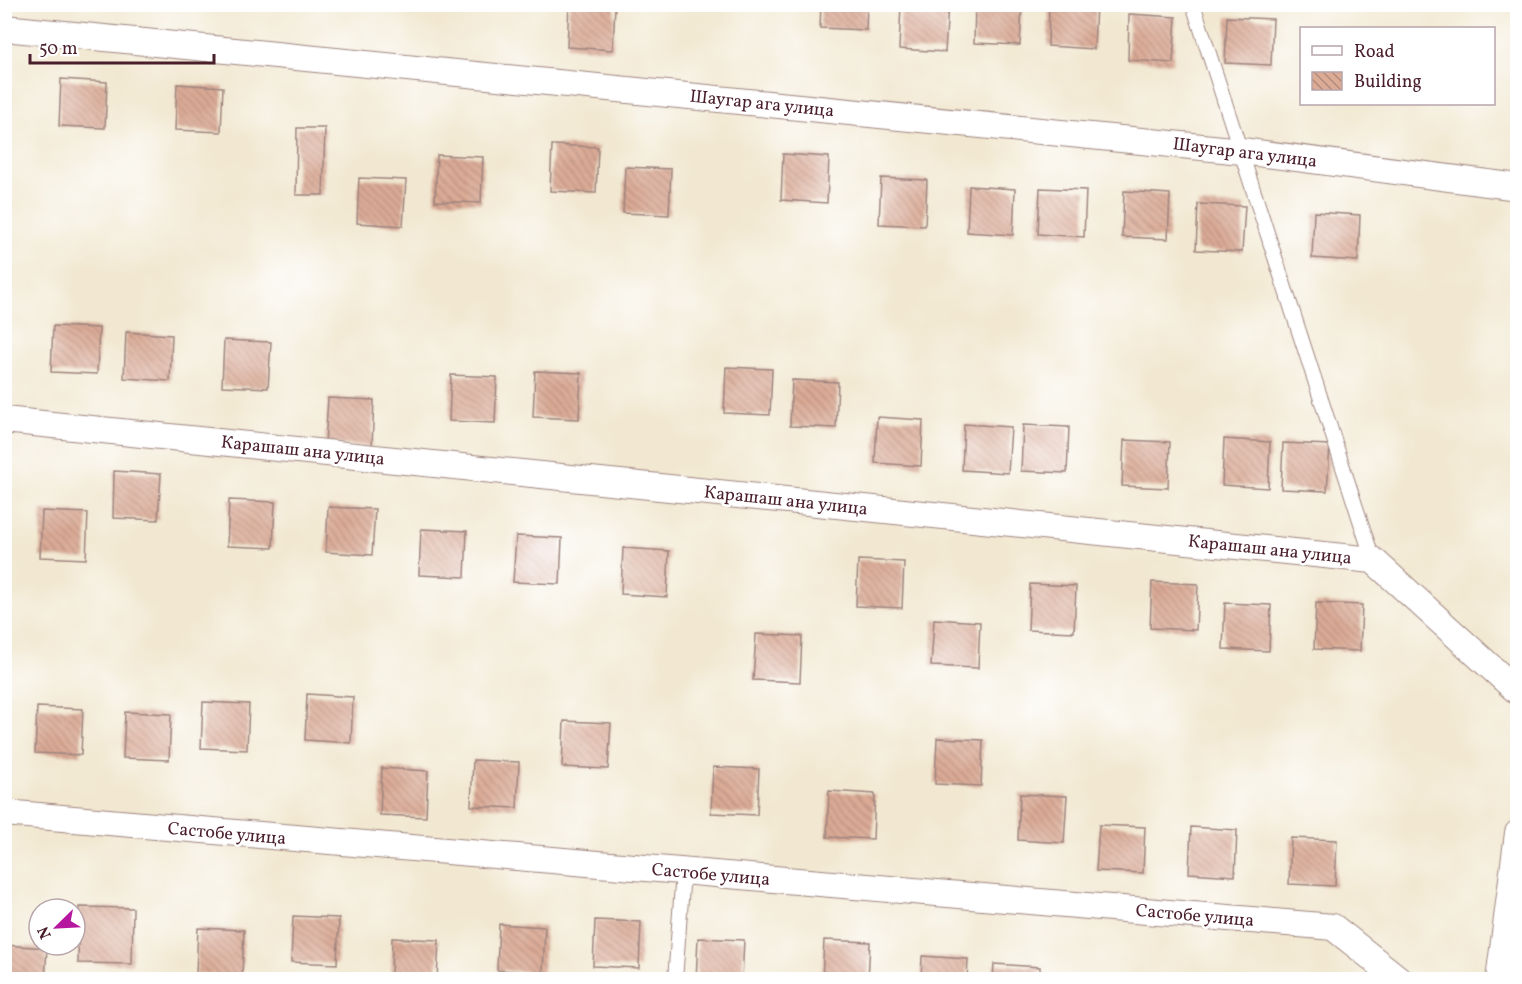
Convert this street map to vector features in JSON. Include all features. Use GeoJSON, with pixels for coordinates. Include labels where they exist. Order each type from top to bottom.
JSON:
{"type":"FeatureCollection","features":[{"type":"Feature","properties":{"kind":"street","name":"Шаугар ага улица"},"geometry":{"type":"LineString","coordinates":[[4,28],[1242,151],[1518,187]]}},
{"type":"Feature","properties":{"kind":"street","name":"Карашаш ана улица"},"geometry":{"type":"LineString","coordinates":[[4,420],[1373,560],[1518,692]]}},
{"type":"Feature","properties":{"kind":"street","name":"Састобе улица"},"geometry":{"type":"LineString","coordinates":[[4,813],[1333,927],[1400,980]]}},
{"type":"Feature","properties":{"kind":"street"},"geometry":{"type":"LineString","coordinates":[[1499,980],[1518,833]]}},
{"type":"Feature","properties":{"kind":"lane"},"geometry":{"type":"LineString","coordinates":[[1193,4],[1373,560]]}},
{"type":"Feature","properties":{"kind":"lane"},"geometry":{"type":"LineString","coordinates":[[675,980],[683,872]]}},
{"type":"Feature","properties":{"kind":"building"},"geometry":{"type":"Polygon","coordinates":[[[400,4],[446,4],[446,9],[400,7],[400,4]]]}},
{"type":"Feature","properties":{"kind":"building"},"geometry":{"type":"Polygon","coordinates":[[[569,4],[615,4],[613,50],[567,47],[569,4]]]}},
{"type":"Feature","properties":{"kind":"building"},"geometry":{"type":"Polygon","coordinates":[[[673,4],[721,4],[721,8],[673,6],[673,4]]]}},
{"type":"Feature","properties":{"kind":"building"},"geometry":{"type":"Polygon","coordinates":[[[821,4],[867,4],[866,30],[820,28],[821,4]]]}},
{"type":"Feature","properties":{"kind":"building"},"geometry":{"type":"Polygon","coordinates":[[[901,4],[948,5],[945,52],[899,49],[901,4]]]}},
{"type":"Feature","properties":{"kind":"building"},"geometry":{"type":"Polygon","coordinates":[[[975,4],[1022,4],[1020,45],[974,43],[975,4]]]}},
{"type":"Feature","properties":{"kind":"building"},"geometry":{"type":"Polygon","coordinates":[[[1049,4],[1096,4],[1094,49],[1048,46],[1049,4]]]}},
{"type":"Feature","properties":{"kind":"building"},"geometry":{"type":"Polygon","coordinates":[[[1129,14],[1176,17],[1173,63],[1128,60],[1129,14]]]}},
{"type":"Feature","properties":{"kind":"building"},"geometry":{"type":"Polygon","coordinates":[[[1227,17],[1273,19],[1271,65],[1225,63],[1227,17]]]}},
{"type":"Feature","properties":{"kind":"building"},"geometry":{"type":"Polygon","coordinates":[[[61,79],[107,82],[105,128],[59,126],[61,79]]]}},
{"type":"Feature","properties":{"kind":"building"},"geometry":{"type":"Polygon","coordinates":[[[177,84],[223,87],[221,132],[175,130],[177,84]]]}},
{"type":"Feature","properties":{"kind":"building"},"geometry":{"type":"Polygon","coordinates":[[[297,128],[325,128],[323,195],[296,195],[297,128]]]}},
{"type":"Feature","properties":{"kind":"building"},"geometry":{"type":"Polygon","coordinates":[[[552,145],[598,147],[596,193],[550,191],[552,145]]]}},
{"type":"Feature","properties":{"kind":"building"},"geometry":{"type":"Polygon","coordinates":[[[783,154],[829,157],[827,203],[781,200],[783,154]]]}},
{"type":"Feature","properties":{"kind":"building"},"geometry":{"type":"Polygon","coordinates":[[[437,155],[483,157],[481,203],[435,201],[437,155]]]}},
{"type":"Feature","properties":{"kind":"building"},"geometry":{"type":"Polygon","coordinates":[[[625,167],[671,169],[669,215],[623,213],[625,167]]]}},
{"type":"Feature","properties":{"kind":"building"},"geometry":{"type":"Polygon","coordinates":[[[359,178],[406,180],[403,226],[357,223],[359,178]]]}},
{"type":"Feature","properties":{"kind":"building"},"geometry":{"type":"Polygon","coordinates":[[[881,178],[927,180],[925,226],[879,224],[881,178]]]}},
{"type":"Feature","properties":{"kind":"building"},"geometry":{"type":"Polygon","coordinates":[[[969,186],[1015,189],[1013,235],[967,232],[969,186]]]}},
{"type":"Feature","properties":{"kind":"building"},"geometry":{"type":"Polygon","coordinates":[[[1040,188],[1086,190],[1084,237],[1038,234],[1040,188]]]}},
{"type":"Feature","properties":{"kind":"building"},"geometry":{"type":"Polygon","coordinates":[[[1124,191],[1170,194],[1168,239],[1122,237],[1124,191]]]}},
{"type":"Feature","properties":{"kind":"building"},"geometry":{"type":"Polygon","coordinates":[[[1198,204],[1245,206],[1242,252],[1196,250],[1198,204]]]}},
{"type":"Feature","properties":{"kind":"building"},"geometry":{"type":"Polygon","coordinates":[[[1314,212],[1360,215],[1358,261],[1312,258],[1314,212]]]}},
{"type":"Feature","properties":{"kind":"building"},"geometry":{"type":"Polygon","coordinates":[[[53,326],[99,328],[97,374],[51,372],[53,326]]]}},
{"type":"Feature","properties":{"kind":"building"},"geometry":{"type":"Polygon","coordinates":[[[126,332],[172,335],[170,381],[124,378],[126,332]]]}},
{"type":"Feature","properties":{"kind":"building"},"geometry":{"type":"Polygon","coordinates":[[[224,340],[271,342],[268,388],[222,386],[224,340]]]}},
{"type":"Feature","properties":{"kind":"building"},"geometry":{"type":"Polygon","coordinates":[[[726,367],[772,369],[770,415],[724,413],[726,367]]]}},
{"type":"Feature","properties":{"kind":"building"},"geometry":{"type":"Polygon","coordinates":[[[535,371],[581,373],[579,419],[533,417],[535,371]]]}},
{"type":"Feature","properties":{"kind":"building"},"geometry":{"type":"Polygon","coordinates":[[[451,375],[497,377],[495,423],[449,421],[451,375]]]}},
{"type":"Feature","properties":{"kind":"building"},"geometry":{"type":"Polygon","coordinates":[[[792,380],[838,382],[836,428],[790,426],[792,380]]]}},
{"type":"Feature","properties":{"kind":"building"},"geometry":{"type":"Polygon","coordinates":[[[328,398],[374,400],[372,446],[325,444],[328,398]]]}},
{"type":"Feature","properties":{"kind":"building"},"geometry":{"type":"Polygon","coordinates":[[[877,417],[923,420],[921,466],[875,463],[877,417]]]}},
{"type":"Feature","properties":{"kind":"building"},"geometry":{"type":"Polygon","coordinates":[[[964,424],[1011,427],[1008,473],[962,470],[964,424]]]}},
{"type":"Feature","properties":{"kind":"building"},"geometry":{"type":"Polygon","coordinates":[[[1023,425],[1069,427],[1067,473],[1021,471],[1023,425]]]}},
{"type":"Feature","properties":{"kind":"building"},"geometry":{"type":"Polygon","coordinates":[[[1224,439],[1270,442],[1268,488],[1222,485],[1224,439]]]}},
{"type":"Feature","properties":{"kind":"building"},"geometry":{"type":"Polygon","coordinates":[[[1124,440],[1170,442],[1168,488],[1122,486],[1124,440]]]}},
{"type":"Feature","properties":{"kind":"building"},"geometry":{"type":"Polygon","coordinates":[[[1283,443],[1330,445],[1327,491],[1281,489],[1283,443]]]}},
{"type":"Feature","properties":{"kind":"building"},"geometry":{"type":"Polygon","coordinates":[[[114,471],[161,474],[158,520],[113,518],[114,471]]]}},
{"type":"Feature","properties":{"kind":"building"},"geometry":{"type":"Polygon","coordinates":[[[229,500],[275,502],[273,548],[227,546],[229,500]]]}},
{"type":"Feature","properties":{"kind":"building"},"geometry":{"type":"Polygon","coordinates":[[[328,507],[375,509],[372,555],[326,552],[328,507]]]}},
{"type":"Feature","properties":{"kind":"building"},"geometry":{"type":"Polygon","coordinates":[[[42,511],[88,513],[86,559],[40,557],[42,511]]]}},
{"type":"Feature","properties":{"kind":"building"},"geometry":{"type":"Polygon","coordinates":[[[421,529],[467,531],[465,577],[419,575],[421,529]]]}},
{"type":"Feature","properties":{"kind":"building"},"geometry":{"type":"Polygon","coordinates":[[[516,536],[562,538],[560,584],[513,582],[516,536]]]}},
{"type":"Feature","properties":{"kind":"building"},"geometry":{"type":"Polygon","coordinates":[[[623,548],[669,551],[667,597],[621,594],[623,548]]]}},
{"type":"Feature","properties":{"kind":"building"},"geometry":{"type":"Polygon","coordinates":[[[858,560],[904,562],[902,608],[856,606],[858,560]]]}},
{"type":"Feature","properties":{"kind":"building"},"geometry":{"type":"Polygon","coordinates":[[[1152,582],[1198,584],[1196,630],[1150,628],[1152,582]]]}},
{"type":"Feature","properties":{"kind":"building"},"geometry":{"type":"Polygon","coordinates":[[[1030,584],[1076,586],[1074,632],[1028,630],[1030,584]]]}},
{"type":"Feature","properties":{"kind":"building"},"geometry":{"type":"Polygon","coordinates":[[[1225,603],[1271,605],[1269,651],[1223,649],[1225,603]]]}},
{"type":"Feature","properties":{"kind":"building"},"geometry":{"type":"Polygon","coordinates":[[[1316,603],[1362,605],[1360,651],[1314,649],[1316,603]]]}},
{"type":"Feature","properties":{"kind":"building"},"geometry":{"type":"Polygon","coordinates":[[[934,619],[980,622],[978,668],[931,666],[934,619]]]}},
{"type":"Feature","properties":{"kind":"building"},"geometry":{"type":"Polygon","coordinates":[[[756,634],[802,636],[800,682],[753,680],[756,634]]]}},
{"type":"Feature","properties":{"kind":"building"},"geometry":{"type":"Polygon","coordinates":[[[307,694],[353,697],[351,743],[305,740],[307,694]]]}},
{"type":"Feature","properties":{"kind":"building"},"geometry":{"type":"Polygon","coordinates":[[[203,702],[249,704],[247,750],[201,748],[203,702]]]}},
{"type":"Feature","properties":{"kind":"building"},"geometry":{"type":"Polygon","coordinates":[[[37,707],[83,709],[81,755],[35,753],[37,707]]]}},
{"type":"Feature","properties":{"kind":"building"},"geometry":{"type":"Polygon","coordinates":[[[125,712],[171,714],[169,760],[123,758],[125,712]]]}},
{"type":"Feature","properties":{"kind":"building"},"geometry":{"type":"Polygon","coordinates":[[[564,721],[611,723],[608,769],[562,767],[564,721]]]}},
{"type":"Feature","properties":{"kind":"building"},"geometry":{"type":"Polygon","coordinates":[[[937,738],[983,740],[981,786],[935,784],[937,738]]]}},
{"type":"Feature","properties":{"kind":"building"},"geometry":{"type":"Polygon","coordinates":[[[473,760],[519,762],[517,808],[471,806],[473,760]]]}},
{"type":"Feature","properties":{"kind":"building"},"geometry":{"type":"Polygon","coordinates":[[[713,767],[759,769],[757,815],[711,813],[713,767]]]}},
{"type":"Feature","properties":{"kind":"building"},"geometry":{"type":"Polygon","coordinates":[[[382,768],[428,771],[426,817],[380,815],[382,768]]]}},
{"type":"Feature","properties":{"kind":"building"},"geometry":{"type":"Polygon","coordinates":[[[829,791],[875,794],[873,839],[827,837],[829,791]]]}},
{"type":"Feature","properties":{"kind":"building"},"geometry":{"type":"Polygon","coordinates":[[[1020,794],[1067,796],[1064,843],[1018,840],[1020,794]]]}},
{"type":"Feature","properties":{"kind":"building"},"geometry":{"type":"Polygon","coordinates":[[[1099,825],[1145,827],[1143,873],[1096,871],[1099,825]]]}},
{"type":"Feature","properties":{"kind":"building"},"geometry":{"type":"Polygon","coordinates":[[[1191,827],[1237,830],[1235,876],[1189,873],[1191,827]]]}},
{"type":"Feature","properties":{"kind":"building"},"geometry":{"type":"Polygon","coordinates":[[[1291,838],[1337,840],[1335,886],[1289,884],[1291,838]]]}},
{"type":"Feature","properties":{"kind":"building"},"geometry":{"type":"Polygon","coordinates":[[[87,907],[133,908],[132,964],[78,963],[78,957],[87,957],[87,907]]]}},
{"type":"Feature","properties":{"kind":"building"},"geometry":{"type":"Polygon","coordinates":[[[293,916],[339,918],[337,964],[291,962],[293,916]]]}},
{"type":"Feature","properties":{"kind":"building"},"geometry":{"type":"Polygon","coordinates":[[[595,920],[641,922],[639,968],[593,966],[595,920]]]}},
{"type":"Feature","properties":{"kind":"building"},"geometry":{"type":"Polygon","coordinates":[[[499,924],[545,927],[543,973],[497,970],[499,924]]]}},
{"type":"Feature","properties":{"kind":"building"},"geometry":{"type":"Polygon","coordinates":[[[198,928],[244,930],[242,976],[196,974],[198,928]]]}},
{"type":"Feature","properties":{"kind":"building"},"geometry":{"type":"Polygon","coordinates":[[[392,938],[439,940],[437,980],[391,980],[392,938]]]}},
{"type":"Feature","properties":{"kind":"building"},"geometry":{"type":"Polygon","coordinates":[[[698,938],[744,940],[742,980],[696,980],[698,938]]]}},
{"type":"Feature","properties":{"kind":"building"},"geometry":{"type":"Polygon","coordinates":[[[824,940],[870,942],[868,980],[822,980],[824,940]]]}},
{"type":"Feature","properties":{"kind":"building"},"geometry":{"type":"Polygon","coordinates":[[[4,945],[27,947],[27,957],[46,957],[45,980],[4,980],[4,945]]]}},
{"type":"Feature","properties":{"kind":"building"},"geometry":{"type":"Polygon","coordinates":[[[922,956],[968,959],[967,980],[921,980],[922,956]]]}},
{"type":"Feature","properties":{"kind":"building"},"geometry":{"type":"Polygon","coordinates":[[[994,964],[1040,967],[1040,980],[993,980],[994,964]]]}}]}
